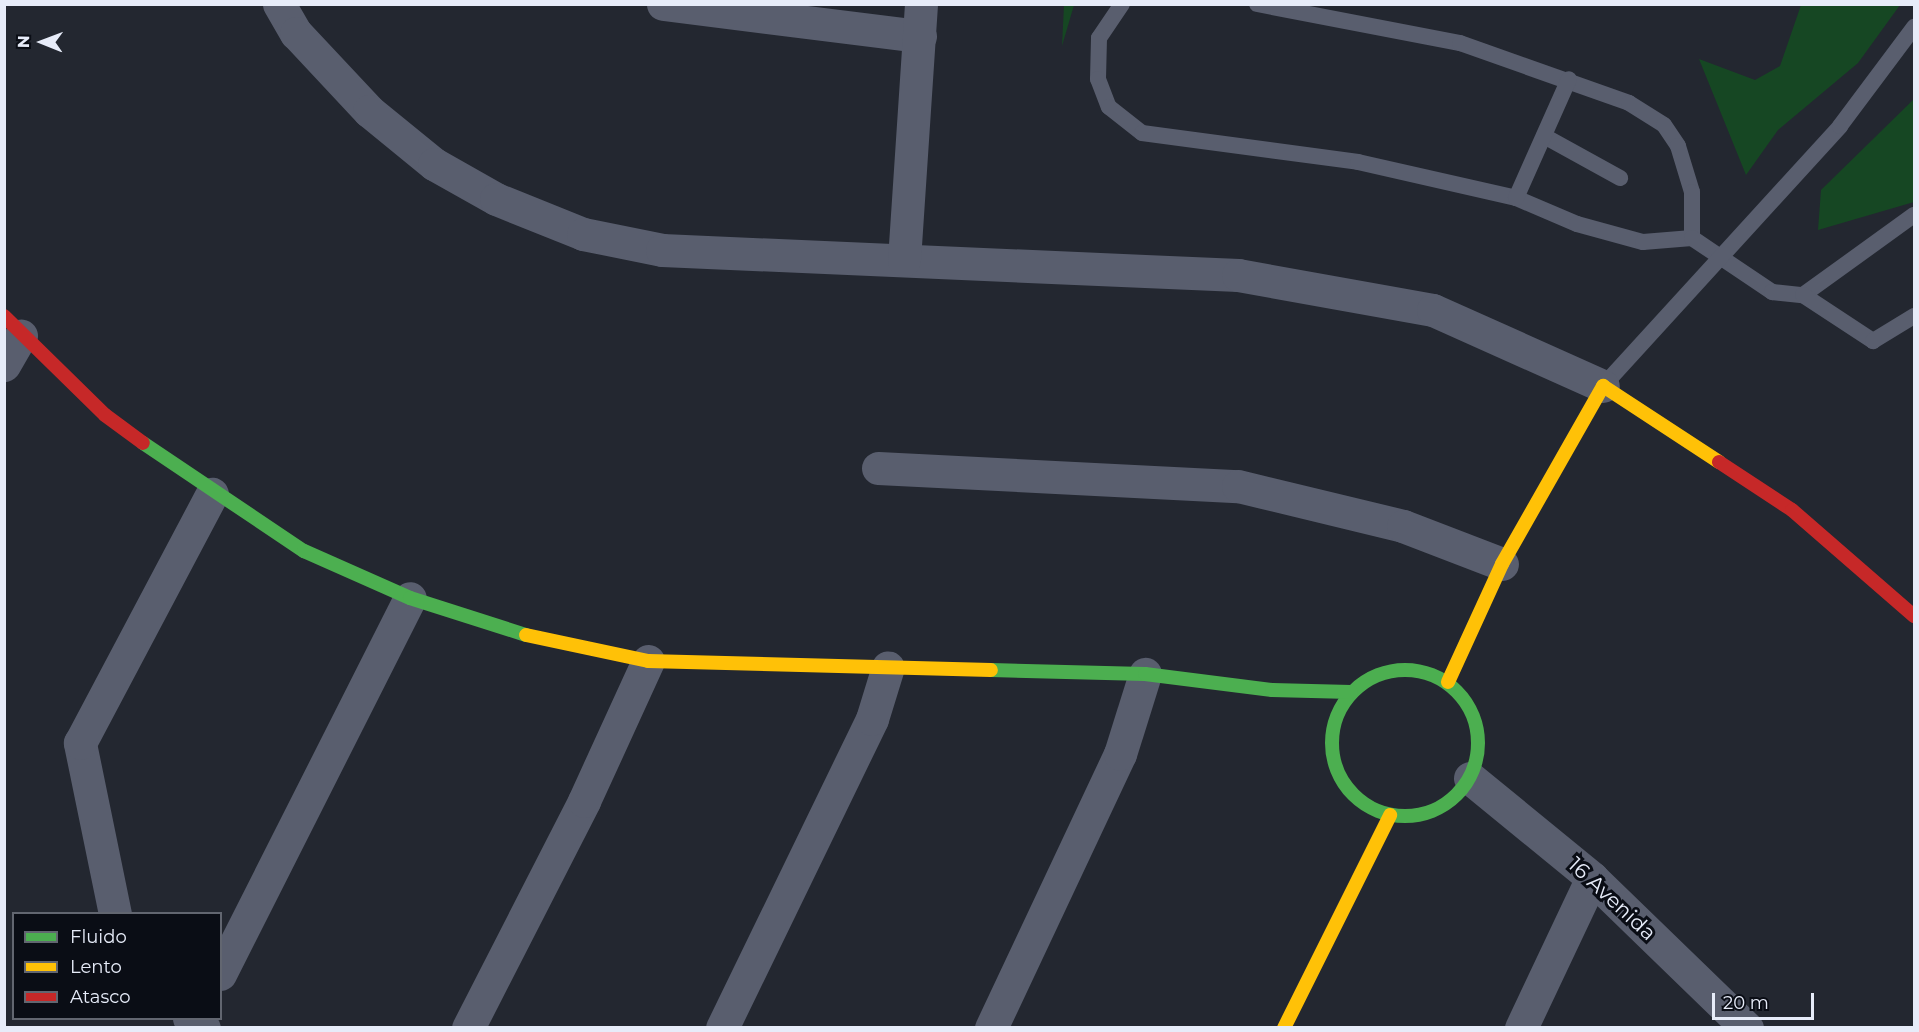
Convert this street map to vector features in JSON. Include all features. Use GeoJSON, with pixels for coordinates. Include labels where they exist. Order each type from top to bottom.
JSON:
{"type":"FeatureCollection","features":[{"type":"Feature","properties":{"kind":"street"},"geometry":{"type":"LineString","coordinates":[[279,4],[296,33],[369,111],[434,164],[496,199],[583,234],[662,250],[1238,275],[1432,309],[1603,386],[1792,510],[1914,616]]}},
{"type":"Feature","properties":{"kind":"street"},"geometry":{"type":"LineString","coordinates":[[679,6],[921,20],[904,260]]}},
{"type":"Feature","properties":{"kind":"street"},"geometry":{"type":"LineString","coordinates":[[4,365],[13,326]]}},
{"type":"Feature","properties":{"kind":"street"},"geometry":{"type":"LineString","coordinates":[[13,326],[105,415],[212,494],[304,551],[410,598],[516,633],[648,661],[1145,674],[1272,690],[1352,692]]}},
{"type":"Feature","properties":{"kind":"street"},"geometry":{"type":"LineString","coordinates":[[1448,682],[1502,564],[1603,386]]}},
{"type":"Feature","properties":{"kind":"street"},"geometry":{"type":"LineString","coordinates":[[878,468],[1238,486],[1403,526],[1502,564]]}},
{"type":"Feature","properties":{"kind":"street"},"geometry":{"type":"LineString","coordinates":[[115,912],[80,743],[212,494]]}},
{"type":"Feature","properties":{"kind":"street"},"geometry":{"type":"LineString","coordinates":[[222,970],[410,598]]}},
{"type":"Feature","properties":{"kind":"street"},"geometry":{"type":"LineString","coordinates":[[468,1028],[584,801],[648,661]]}},
{"type":"Feature","properties":{"kind":"street"},"geometry":{"type":"LineString","coordinates":[[722,1028],[872,719],[888,667]]}},
{"type":"Feature","properties":{"kind":"street"},"geometry":{"type":"LineString","coordinates":[[1398,669],[1424,672],[1448,682],[1466,701],[1477,726],[1478,753],[1470,778],[1437,810],[1390,815],[1351,793],[1335,762],[1333,728],[1352,692],[1373,677],[1398,669]]}},
{"type":"Feature","properties":{"kind":"street"},"geometry":{"type":"LineString","coordinates":[[991,1028],[1120,754],[1145,674]]}},
{"type":"Feature","properties":{"kind":"street"},"geometry":{"type":"LineString","coordinates":[[1272,690],[1298,706]]}},
{"type":"Feature","properties":{"kind":"street"},"geometry":{"type":"LineString","coordinates":[[1316,717],[1333,728]]}},
{"type":"Feature","properties":{"kind":"street","name":"16 Avenida"},"geometry":{"type":"LineString","coordinates":[[1470,778],[1592,878],[1747,1028]]}},
{"type":"Feature","properties":{"kind":"street"},"geometry":{"type":"LineString","coordinates":[[1284,1028],[1390,815]]}},
{"type":"Feature","properties":{"kind":"street"},"geometry":{"type":"LineString","coordinates":[[1521,1028],[1592,878]]}},
{"type":"Feature","properties":{"kind":"lane"},"geometry":{"type":"LineString","coordinates":[[1122,4],[1099,38],[1098,79],[1109,107],[1142,133],[1359,162],[1516,198],[1577,224],[1643,242],[1692,238],[1716,259],[1772,292],[1803,295],[1873,341],[1914,316]]}},
{"type":"Feature","properties":{"kind":"lane"},"geometry":{"type":"LineString","coordinates":[[1257,4],[1460,43],[1569,79],[1629,103],[1664,125],[1685,164],[1692,192],[1692,238]]}},
{"type":"Feature","properties":{"kind":"lane"},"geometry":{"type":"LineString","coordinates":[[1603,386],[1716,259],[1840,126],[1914,27]]}},
{"type":"Feature","properties":{"kind":"lane"},"geometry":{"type":"LineString","coordinates":[[1516,198],[1569,79]]}},
{"type":"Feature","properties":{"kind":"lane"},"geometry":{"type":"LineString","coordinates":[[1544,136],[1620,178]]}},
{"type":"Feature","properties":{"kind":"lane"},"geometry":{"type":"LineString","coordinates":[[1803,295],[1914,215]]}},
{"type":"Feature","properties":{"kind":"green space"},"geometry":{"type":"Polygon","coordinates":[[[1064,5],[1074,5],[1062,46],[1064,5]]]}},
{"type":"Feature","properties":{"kind":"green space"},"geometry":{"type":"Polygon","coordinates":[[[1801,5],[1900,5],[1858,63],[1778,130],[1746,175],[1699,59],[1755,80],[1780,66],[1801,5]]]}},
{"type":"Feature","properties":{"kind":"green space"},"geometry":{"type":"Polygon","coordinates":[[[1914,99],[1914,202],[1818,230],[1821,190],[1914,99]]]}},
{"type":"Feature","properties":{"kind":"traffic: fast"},"geometry":{"type":"LineString","coordinates":[[143,443],[304,551],[410,598],[526,635]]}},
{"type":"Feature","properties":{"kind":"traffic: fast"},"geometry":{"type":"LineString","coordinates":[[991,670],[1145,674],[1272,690],[1351,692]]}},
{"type":"Feature","properties":{"kind":"traffic: fast"},"geometry":{"type":"LineString","coordinates":[[1405,670],[1433,675],[1457,691],[1473,715],[1478,743],[1473,771],[1457,795],[1433,811],[1405,816],[1377,811],[1353,795],[1337,771],[1332,743],[1337,715],[1353,691],[1377,675],[1405,670]]}},
{"type":"Feature","properties":{"kind":"traffic: slow"},"geometry":{"type":"LineString","coordinates":[[1448,682],[1502,564],[1603,386],[1719,462]]}},
{"type":"Feature","properties":{"kind":"traffic: slow"},"geometry":{"type":"LineString","coordinates":[[526,635],[648,661],[991,670]]}},
{"type":"Feature","properties":{"kind":"traffic: slow"},"geometry":{"type":"LineString","coordinates":[[1284,1028],[1390,815]]}},
{"type":"Feature","properties":{"kind":"traffic: jam"},"geometry":{"type":"LineString","coordinates":[[4,316],[105,415],[143,443]]}},
{"type":"Feature","properties":{"kind":"traffic: jam"},"geometry":{"type":"LineString","coordinates":[[1719,462],[1792,510],[1914,616]]}}]}
